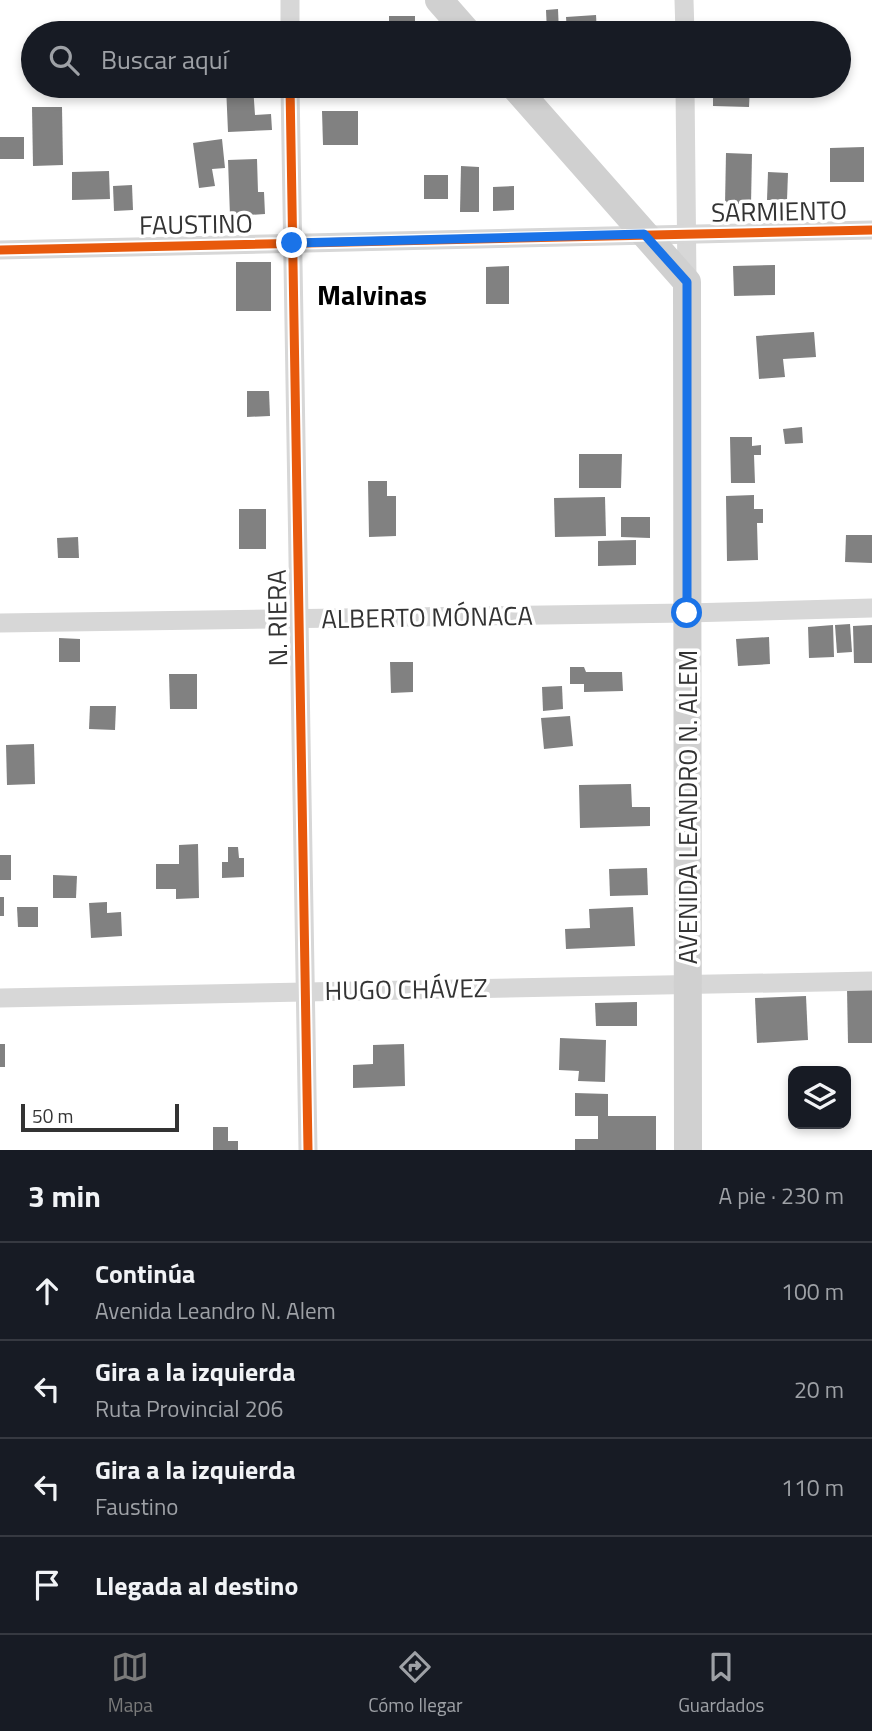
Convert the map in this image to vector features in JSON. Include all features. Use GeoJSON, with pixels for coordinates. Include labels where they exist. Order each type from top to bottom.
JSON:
{"type":"FeatureCollection","features":[{"type":"Feature","properties":{"kind":"main road"},"geometry":{"type":"LineString","coordinates":[[439,0],[457,21]]}},
{"type":"Feature","properties":{"kind":"main road"},"geometry":{"type":"LineString","coordinates":[[525,98],[687,282]]}},
{"type":"Feature","properties":{"kind":"main road","name":"AVENIDA LEANDRO N. ALEM"},"geometry":{"type":"LineString","coordinates":[[687,282],[688,1150]]}},
{"type":"Feature","properties":{"kind":"street"},"geometry":{"type":"LineString","coordinates":[[290,0],[290,21]]}},
{"type":"Feature","properties":{"kind":"street"},"geometry":{"type":"LineString","coordinates":[[684,0],[685,21]]}},
{"type":"Feature","properties":{"kind":"street","name":"N. RIERA"},"geometry":{"type":"LineString","coordinates":[[290,98],[308,1150]]}},
{"type":"Feature","properties":{"kind":"street","name":"AVENIDA LEANDRO N. ALEM"},"geometry":{"type":"LineString","coordinates":[[685,98],[687,282]]}},
{"type":"Feature","properties":{"kind":"street","name":"SARMIENTO"},"geometry":{"type":"LineString","coordinates":[[686,234],[872,230]]}},
{"type":"Feature","properties":{"kind":"street","name":"FAUSTINO"},"geometry":{"type":"LineString","coordinates":[[0,250],[686,234]]}},
{"type":"Feature","properties":{"kind":"street","name":"ALBERTO MÓNACA"},"geometry":{"type":"LineString","coordinates":[[0,623],[872,608]]}},
{"type":"Feature","properties":{"kind":"street","name":"HUGO CHÁVEZ"},"geometry":{"type":"LineString","coordinates":[[0,998],[872,981]]}},
{"type":"Feature","properties":{"kind":"building"},"geometry":{"type":"Polygon","coordinates":[[[558,9],[558,21],[546,21],[546,10],[558,9]]]}},
{"type":"Feature","properties":{"kind":"building"},"geometry":{"type":"Polygon","coordinates":[[[596,15],[596,21],[566,21],[566,17],[596,15]]]}},
{"type":"Feature","properties":{"kind":"building"},"geometry":{"type":"Polygon","coordinates":[[[389,16],[415,16],[415,21],[389,21],[389,16]]]}},
{"type":"Feature","properties":{"kind":"building"},"geometry":{"type":"Polygon","coordinates":[[[227,98],[254,98],[255,115],[271,114],[272,130],[228,132],[227,98]]]}},
{"type":"Feature","properties":{"kind":"building"},"geometry":{"type":"Polygon","coordinates":[[[713,98],[749,98],[749,107],[713,106],[713,98]]]}},
{"type":"Feature","properties":{"kind":"building"},"geometry":{"type":"Polygon","coordinates":[[[32,107],[62,107],[63,165],[33,166],[32,107]]]}},
{"type":"Feature","properties":{"kind":"building"},"geometry":{"type":"Polygon","coordinates":[[[322,111],[358,111],[358,145],[323,145],[322,111]]]}},
{"type":"Feature","properties":{"kind":"building"},"geometry":{"type":"Polygon","coordinates":[[[0,137],[24,137],[24,159],[0,159],[0,137]]]}},
{"type":"Feature","properties":{"kind":"building"},"geometry":{"type":"Polygon","coordinates":[[[222,139],[225,168],[212,169],[215,186],[199,188],[193,143],[222,139]]]}},
{"type":"Feature","properties":{"kind":"building"},"geometry":{"type":"Polygon","coordinates":[[[864,147],[864,182],[830,182],[830,148],[864,147]]]}},
{"type":"Feature","properties":{"kind":"building"},"geometry":{"type":"Polygon","coordinates":[[[726,153],[752,154],[751,204],[725,204],[726,153]]]}},
{"type":"Feature","properties":{"kind":"building"},"geometry":{"type":"Polygon","coordinates":[[[257,159],[258,192],[264,192],[265,214],[230,216],[228,160],[257,159]]]}},
{"type":"Feature","properties":{"kind":"building"},"geometry":{"type":"Polygon","coordinates":[[[461,166],[479,167],[479,212],[460,212],[461,166]]]}},
{"type":"Feature","properties":{"kind":"building"},"geometry":{"type":"Polygon","coordinates":[[[109,171],[110,199],[72,200],[72,172],[109,171]]]}},
{"type":"Feature","properties":{"kind":"building"},"geometry":{"type":"Polygon","coordinates":[[[768,172],[788,173],[787,200],[767,200],[768,172]]]}},
{"type":"Feature","properties":{"kind":"building"},"geometry":{"type":"Polygon","coordinates":[[[424,175],[448,175],[448,199],[424,199],[424,175]]]}},
{"type":"Feature","properties":{"kind":"building"},"geometry":{"type":"Polygon","coordinates":[[[132,185],[133,210],[114,211],[113,186],[132,185]]]}},
{"type":"Feature","properties":{"kind":"building"},"geometry":{"type":"Polygon","coordinates":[[[514,186],[514,210],[493,211],[493,187],[514,186]]]}},
{"type":"Feature","properties":{"kind":"building"},"geometry":{"type":"Polygon","coordinates":[[[236,262],[271,262],[271,311],[236,311],[236,262]]]}},
{"type":"Feature","properties":{"kind":"building"},"geometry":{"type":"Polygon","coordinates":[[[775,265],[775,295],[734,296],[733,266],[775,265]]]}},
{"type":"Feature","properties":{"kind":"building"},"geometry":{"type":"Polygon","coordinates":[[[509,266],[509,304],[486,304],[486,267],[509,266]]]}},
{"type":"Feature","properties":{"kind":"building"},"geometry":{"type":"Polygon","coordinates":[[[814,332],[816,357],[783,359],[785,377],[759,379],[756,336],[814,332]]]}},
{"type":"Feature","properties":{"kind":"building"},"geometry":{"type":"Polygon","coordinates":[[[247,391],[269,391],[270,416],[247,417],[247,391]]]}},
{"type":"Feature","properties":{"kind":"building"},"geometry":{"type":"Polygon","coordinates":[[[802,427],[803,443],[785,444],[783,429],[802,427]]]}},
{"type":"Feature","properties":{"kind":"building"},"geometry":{"type":"Polygon","coordinates":[[[730,437],[752,437],[752,446],[761,445],[761,455],[754,455],[755,483],[731,483],[730,437]]]}},
{"type":"Feature","properties":{"kind":"building"},"geometry":{"type":"Polygon","coordinates":[[[579,454],[622,454],[621,488],[579,488],[579,454]]]}},
{"type":"Feature","properties":{"kind":"building"},"geometry":{"type":"Polygon","coordinates":[[[368,481],[387,481],[387,496],[396,496],[396,536],[369,537],[368,481]]]}},
{"type":"Feature","properties":{"kind":"building"},"geometry":{"type":"Polygon","coordinates":[[[754,495],[754,509],[763,509],[763,523],[757,523],[758,560],[727,561],[726,496],[754,495]]]}},
{"type":"Feature","properties":{"kind":"building"},"geometry":{"type":"Polygon","coordinates":[[[605,497],[606,536],[555,537],[554,498],[605,497]]]}},
{"type":"Feature","properties":{"kind":"building"},"geometry":{"type":"Polygon","coordinates":[[[239,509],[266,509],[266,549],[239,549],[239,509]]]}},
{"type":"Feature","properties":{"kind":"building"},"geometry":{"type":"Polygon","coordinates":[[[621,517],[650,517],[650,538],[621,537],[621,517]]]}},
{"type":"Feature","properties":{"kind":"building"},"geometry":{"type":"Polygon","coordinates":[[[846,535],[872,535],[872,563],[845,562],[846,535]]]}},
{"type":"Feature","properties":{"kind":"building"},"geometry":{"type":"Polygon","coordinates":[[[78,537],[79,558],[58,558],[57,538],[78,537]]]}},
{"type":"Feature","properties":{"kind":"building"},"geometry":{"type":"Polygon","coordinates":[[[636,540],[636,565],[598,566],[598,541],[636,540]]]}},
{"type":"Feature","properties":{"kind":"building"},"geometry":{"type":"Polygon","coordinates":[[[850,624],[852,652],[837,653],[835,625],[850,624]]]}},
{"type":"Feature","properties":{"kind":"building"},"geometry":{"type":"Polygon","coordinates":[[[833,625],[834,657],[809,658],[808,627],[833,625]]]}},
{"type":"Feature","properties":{"kind":"building"},"geometry":{"type":"Polygon","coordinates":[[[872,625],[872,663],[854,663],[853,626],[872,625]]]}},
{"type":"Feature","properties":{"kind":"building"},"geometry":{"type":"Polygon","coordinates":[[[769,637],[770,664],[738,666],[736,639],[769,637]]]}},
{"type":"Feature","properties":{"kind":"building"},"geometry":{"type":"Polygon","coordinates":[[[59,638],[80,639],[80,662],[59,662],[59,638]]]}},
{"type":"Feature","properties":{"kind":"building"},"geometry":{"type":"Polygon","coordinates":[[[390,662],[413,662],[413,692],[391,693],[390,662]]]}},
{"type":"Feature","properties":{"kind":"building"},"geometry":{"type":"Polygon","coordinates":[[[570,667],[584,667],[586,672],[622,672],[623,691],[584,692],[584,684],[570,684],[570,667]]]}},
{"type":"Feature","properties":{"kind":"building"},"geometry":{"type":"Polygon","coordinates":[[[169,674],[197,674],[197,709],[170,709],[169,674]]]}},
{"type":"Feature","properties":{"kind":"building"},"geometry":{"type":"Polygon","coordinates":[[[562,686],[563,709],[543,711],[542,687],[562,686]]]}},
{"type":"Feature","properties":{"kind":"building"},"geometry":{"type":"Polygon","coordinates":[[[90,706],[116,706],[115,730],[89,729],[90,706]]]}},
{"type":"Feature","properties":{"kind":"building"},"geometry":{"type":"Polygon","coordinates":[[[570,716],[573,746],[544,749],[541,718],[570,716]]]}},
{"type":"Feature","properties":{"kind":"building"},"geometry":{"type":"Polygon","coordinates":[[[34,744],[35,784],[7,785],[6,745],[34,744]]]}},
{"type":"Feature","properties":{"kind":"building"},"geometry":{"type":"Polygon","coordinates":[[[631,784],[632,807],[650,807],[650,826],[580,828],[579,785],[631,784]]]}},
{"type":"Feature","properties":{"kind":"building"},"geometry":{"type":"Polygon","coordinates":[[[198,844],[199,898],[176,899],[176,889],[156,889],[156,864],[179,864],[179,845],[198,844]]]}},
{"type":"Feature","properties":{"kind":"building"},"geometry":{"type":"Polygon","coordinates":[[[228,847],[238,847],[239,858],[244,858],[244,877],[222,878],[222,862],[228,862],[228,847]]]}},
{"type":"Feature","properties":{"kind":"building"},"geometry":{"type":"Polygon","coordinates":[[[0,855],[11,855],[11,880],[0,880],[0,855]]]}},
{"type":"Feature","properties":{"kind":"building"},"geometry":{"type":"Polygon","coordinates":[[[647,868],[648,895],[610,896],[609,869],[647,868]]]}},
{"type":"Feature","properties":{"kind":"building"},"geometry":{"type":"Polygon","coordinates":[[[53,875],[77,876],[76,898],[53,898],[53,875]]]}},
{"type":"Feature","properties":{"kind":"building"},"geometry":{"type":"Polygon","coordinates":[[[0,897],[4,897],[4,916],[0,916],[0,897]]]}},
{"type":"Feature","properties":{"kind":"building"},"geometry":{"type":"Polygon","coordinates":[[[107,902],[107,913],[121,912],[122,936],[91,938],[89,903],[107,902]]]}},
{"type":"Feature","properties":{"kind":"building"},"geometry":{"type":"Polygon","coordinates":[[[17,907],[38,907],[38,927],[18,927],[17,907]]]}},
{"type":"Feature","properties":{"kind":"building"},"geometry":{"type":"Polygon","coordinates":[[[633,907],[635,946],[566,949],[565,929],[590,928],[589,909],[633,907]]]}},
{"type":"Feature","properties":{"kind":"building"},"geometry":{"type":"Polygon","coordinates":[[[872,987],[872,1043],[848,1043],[847,988],[872,987]]]}},
{"type":"Feature","properties":{"kind":"building"},"geometry":{"type":"Polygon","coordinates":[[[806,996],[808,1040],[757,1043],[755,998],[806,996]]]}},
{"type":"Feature","properties":{"kind":"building"},"geometry":{"type":"Polygon","coordinates":[[[637,1002],[637,1026],[596,1026],[595,1003],[637,1002]]]}},
{"type":"Feature","properties":{"kind":"building"},"geometry":{"type":"Polygon","coordinates":[[[560,1038],[606,1040],[605,1082],[578,1081],[579,1071],[559,1070],[560,1038]]]}},
{"type":"Feature","properties":{"kind":"building"},"geometry":{"type":"Polygon","coordinates":[[[0,1044],[5,1044],[5,1067],[0,1067],[0,1044]]]}},
{"type":"Feature","properties":{"kind":"building"},"geometry":{"type":"Polygon","coordinates":[[[404,1044],[405,1086],[353,1088],[353,1065],[373,1064],[373,1045],[404,1044]]]}},
{"type":"Feature","properties":{"kind":"building"},"geometry":{"type":"Polygon","coordinates":[[[575,1093],[608,1094],[608,1116],[656,1116],[656,1150],[575,1150],[575,1139],[598,1139],[598,1116],[575,1116],[575,1093]]]}},
{"type":"Feature","properties":{"kind":"building"},"geometry":{"type":"Polygon","coordinates":[[[213,1127],[228,1127],[228,1141],[238,1141],[238,1150],[213,1150],[213,1127]]]}},
{"type":"Feature","properties":{"kind":"cycle path"},"geometry":{"type":"LineString","coordinates":[[290,98],[308,1150]]}},
{"type":"Feature","properties":{"kind":"cycle path"},"geometry":{"type":"LineString","coordinates":[[0,250],[872,230]]}},
{"type":"Feature","properties":{"kind":"district","name":"Malvinas"},"geometry":{"type":"Point","coordinates":[372,294]}},
{"type":"Feature","properties":{"kind":"route"},"geometry":{"type":"LineString","coordinates":[[292,243],[644,234],[687,282],[687,613]]}}]}
